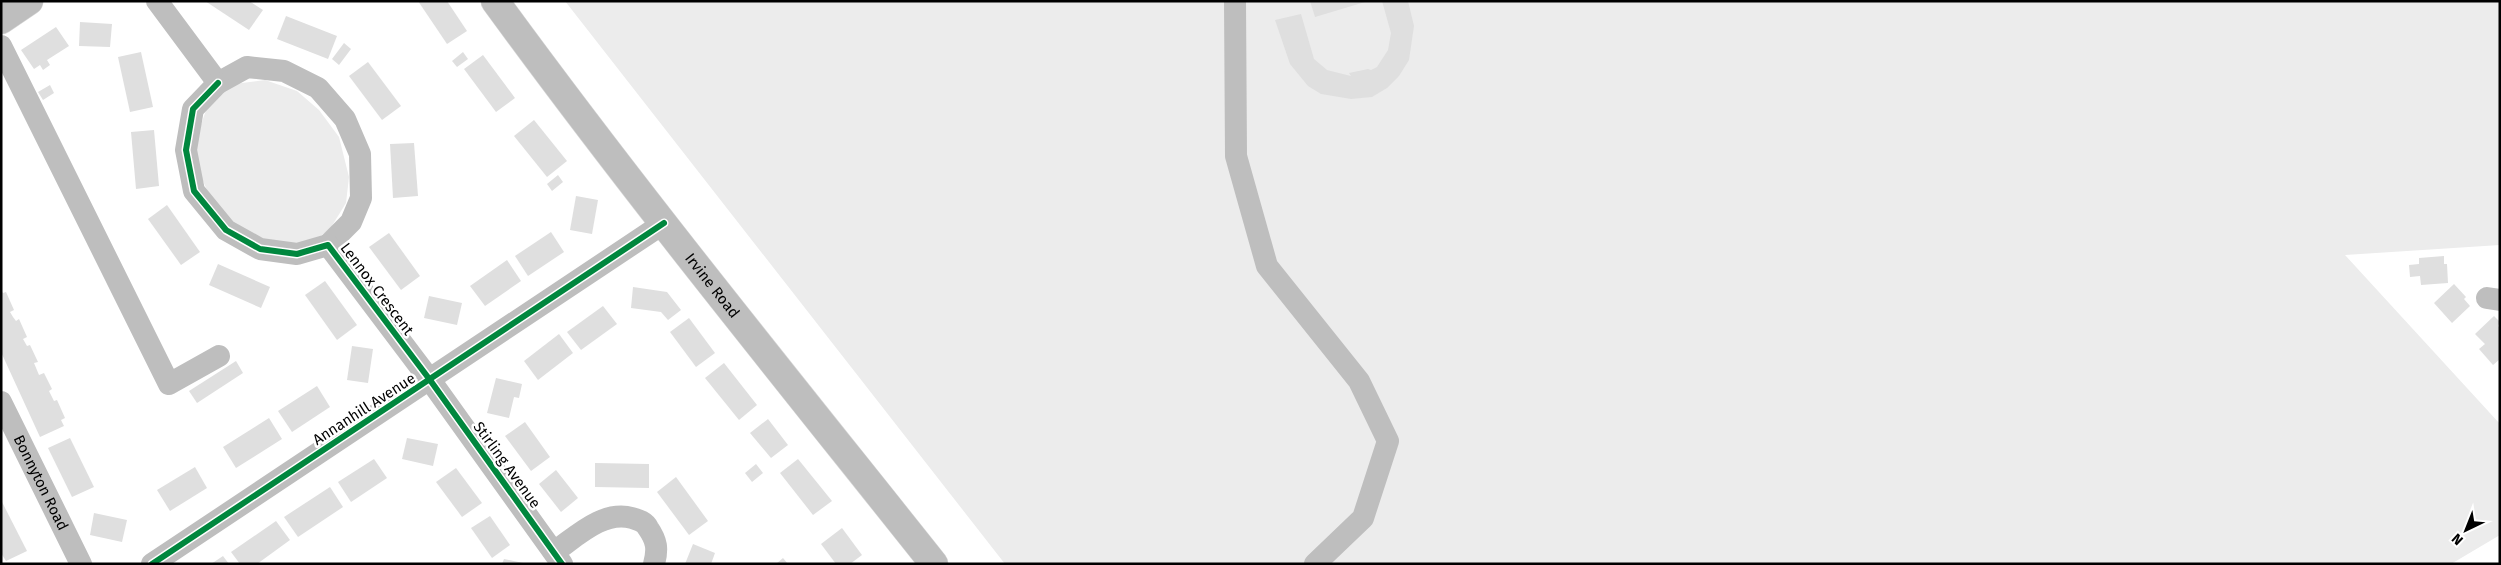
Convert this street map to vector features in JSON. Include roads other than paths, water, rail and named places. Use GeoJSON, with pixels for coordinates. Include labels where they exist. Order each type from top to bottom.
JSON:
{"type":"FeatureCollection","features":[{"type":"Feature","properties":{"kind":"main road"},"geometry":{"type":"LineString","coordinates":[[1,20],[30,1]]}},
{"type":"Feature","properties":{"kind":"main road","name":"Irvine Road"},"geometry":{"type":"LineString","coordinates":[[495,1],[558,88],[934,564]]}},
{"type":"Feature","properties":{"kind":"street"},"geometry":{"type":"LineString","coordinates":[[157,1],[218,84]]}},
{"type":"Feature","properties":{"kind":"street"},"geometry":{"type":"LineString","coordinates":[[1235,1],[1236,156],[1267,266],[1359,381],[1388,441],[1363,518],[1315,564]]}},
{"type":"Feature","properties":{"kind":"street"},"geometry":{"type":"LineString","coordinates":[[1,46],[169,384],[219,356]]}},
{"type":"Feature","properties":{"kind":"street","name":"Lennox Crescent"},"geometry":{"type":"LineString","coordinates":[[246,67],[284,71],[318,88],[345,119],[360,154],[361,198],[351,222],[328,245],[297,254],[260,249],[226,230],[194,191],[186,150],[193,109],[218,84],[246,67]]}},
{"type":"Feature","properties":{"kind":"street","name":"Annanhill Avenue"},"geometry":{"type":"LineString","coordinates":[[152,564],[664,223]]}},
{"type":"Feature","properties":{"kind":"street","name":"Lennox Crescent"},"geometry":{"type":"LineString","coordinates":[[328,245],[430,380]]}},
{"type":"Feature","properties":{"kind":"street","name":"Stirling Avenue"},"geometry":{"type":"LineString","coordinates":[[430,380],[558,558]]}},
{"type":"Feature","properties":{"kind":"street","name":"Bonnyton Road"},"geometry":{"type":"LineString","coordinates":[[1,402],[81,564]]}},
{"type":"Feature","properties":{"kind":"street"},"geometry":{"type":"LineString","coordinates":[[558,558],[600,521],[620,515],[646,524],[654,536],[658,549],[654,564]]}}]}
